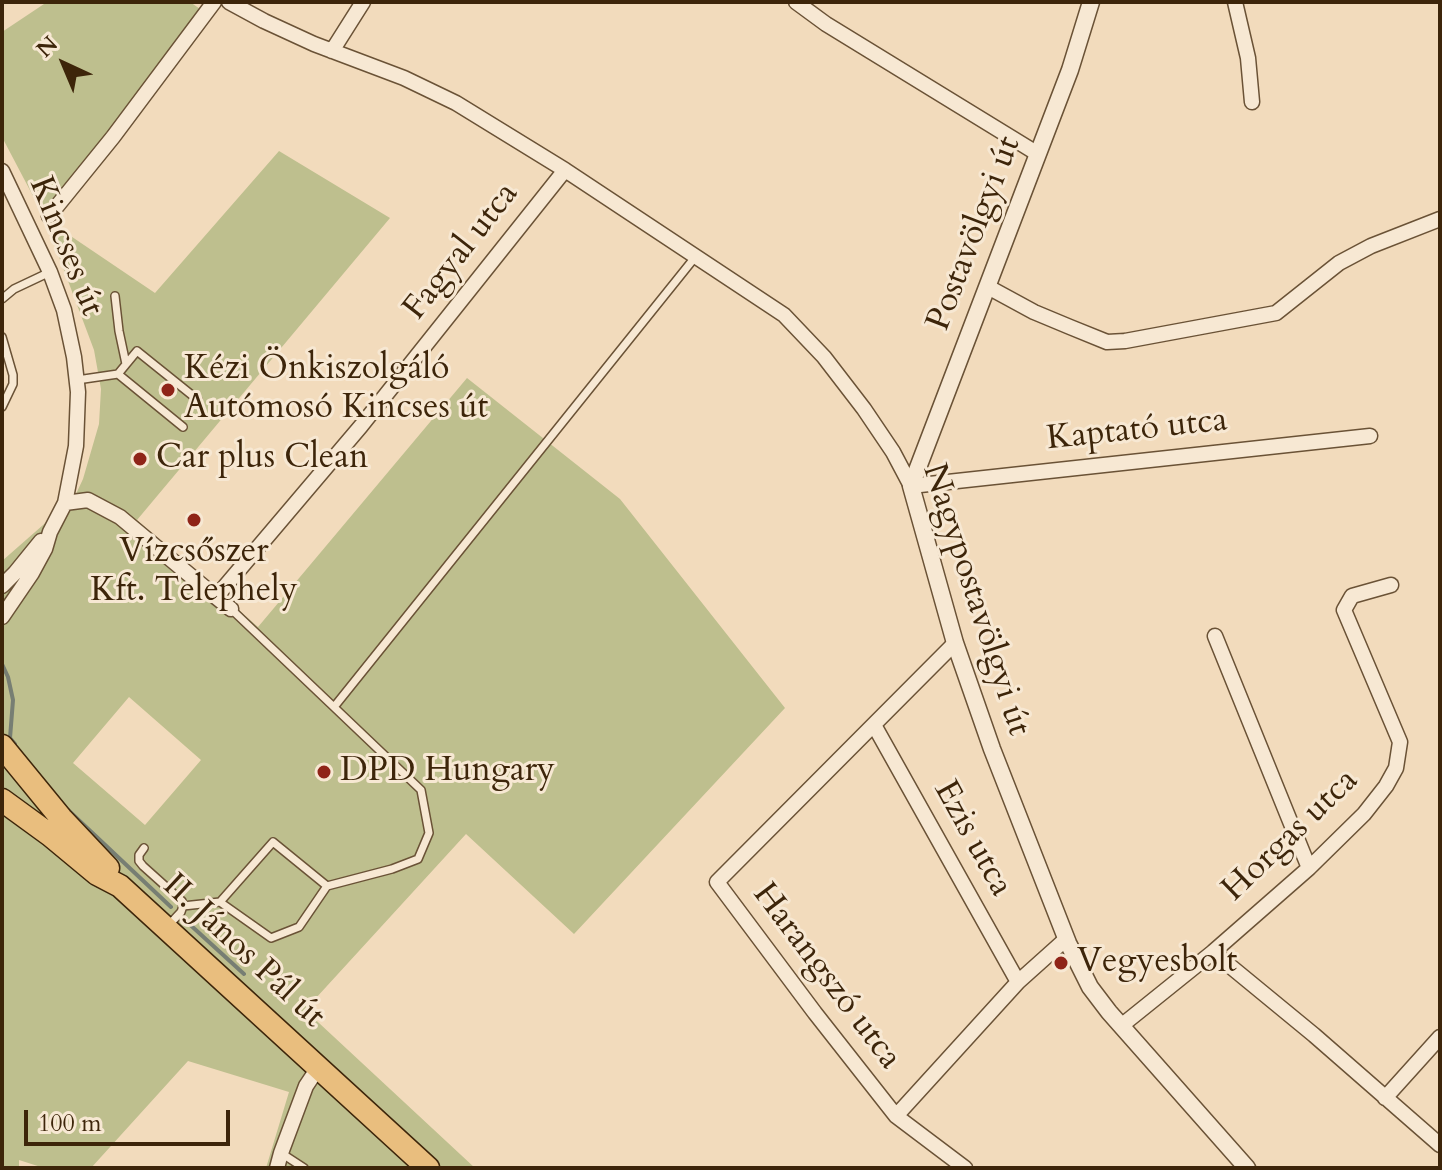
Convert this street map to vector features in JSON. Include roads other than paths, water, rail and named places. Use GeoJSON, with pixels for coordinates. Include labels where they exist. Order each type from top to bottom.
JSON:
{"type":"FeatureCollection","features":[{"type":"Feature","properties":{"kind":"main road"},"geometry":{"type":"LineString","coordinates":[[2,746],[120,886]]}},
{"type":"Feature","properties":{"kind":"main road","name":"II. János Pál út"},"geometry":{"type":"LineString","coordinates":[[2,800],[97,874],[120,886],[428,1168]]}},
{"type":"Feature","properties":{"kind":"street"},"geometry":{"type":"LineString","coordinates":[[49,216],[113,137],[214,2]]}},
{"type":"Feature","properties":{"kind":"street","name":"Nagypostavölgyi út"},"geometry":{"type":"LineString","coordinates":[[229,2],[264,21],[404,78],[456,103],[565,170],[769,304],[798,328],[824,357],[864,409],[911,486],[955,643],[992,749],[1066,939],[1090,987],[1247,1168]]}},
{"type":"Feature","properties":{"kind":"street"},"geometry":{"type":"LineString","coordinates":[[332,51],[363,2]]}},
{"type":"Feature","properties":{"kind":"street"},"geometry":{"type":"LineString","coordinates":[[796,2],[826,24],[1038,154]]}},
{"type":"Feature","properties":{"kind":"street","name":"Postavölgyi út"},"geometry":{"type":"LineString","coordinates":[[911,486],[1070,70],[1091,2]]}},
{"type":"Feature","properties":{"kind":"street"},"geometry":{"type":"LineString","coordinates":[[1235,2],[1248,58],[1252,102]]}},
{"type":"Feature","properties":{"kind":"street","name":"Fagyal utca"},"geometry":{"type":"LineString","coordinates":[[216,597],[361,426],[565,170]]}},
{"type":"Feature","properties":{"kind":"street","name":"Kincses út"},"geometry":{"type":"LineString","coordinates":[[2,171],[50,272],[69,329],[77,380],[76,446],[65,503],[50,532]]}},
{"type":"Feature","properties":{"kind":"street"},"geometry":{"type":"LineString","coordinates":[[988,287],[1034,312],[1107,342],[1125,341],[1276,313],[1339,263],[1371,246],[1440,219]]}},
{"type":"Feature","properties":{"kind":"street","name":"Kaptató utca"},"geometry":{"type":"LineString","coordinates":[[911,486],[1370,436]]}},
{"type":"Feature","properties":{"kind":"street"},"geometry":{"type":"LineString","coordinates":[[65,503],[88,500],[120,517],[231,609]]}},
{"type":"Feature","properties":{"kind":"street"},"geometry":{"type":"LineString","coordinates":[[2,586],[50,532]]}},
{"type":"Feature","properties":{"kind":"street"},"geometry":{"type":"LineString","coordinates":[[2,617],[32,573],[50,532]]}},
{"type":"Feature","properties":{"kind":"street","name":"Horgas utca"},"geometry":{"type":"LineString","coordinates":[[1121,1026],[1213,952],[1309,868],[1364,814],[1386,786],[1396,768],[1400,742],[1344,610],[1352,596],[1391,585]]}},
{"type":"Feature","properties":{"kind":"street"},"geometry":{"type":"LineString","coordinates":[[1215,636],[1309,868]]}},
{"type":"Feature","properties":{"kind":"street","name":"Harangszó utca"},"geometry":{"type":"LineString","coordinates":[[955,643],[717,882],[896,1116],[965,1168]]}},
{"type":"Feature","properties":{"kind":"street","name":"Ezis utca"},"geometry":{"type":"LineString","coordinates":[[874,725],[1018,982]]}},
{"type":"Feature","properties":{"kind":"street"},"geometry":{"type":"LineString","coordinates":[[896,1116],[1018,982],[1066,939]]}},
{"type":"Feature","properties":{"kind":"street"},"geometry":{"type":"LineString","coordinates":[[1213,952],[1440,1145]]}},
{"type":"Feature","properties":{"kind":"street"},"geometry":{"type":"LineString","coordinates":[[1385,1098],[1440,1037]]}},
{"type":"Feature","properties":{"kind":"street"},"geometry":{"type":"LineString","coordinates":[[279,1160],[306,1086],[318,1068]]}},
{"type":"Feature","properties":{"kind":"lane"},"geometry":{"type":"LineString","coordinates":[[334,707],[696,256]]}},
{"type":"Feature","properties":{"kind":"lane"},"geometry":{"type":"LineString","coordinates":[[2,299],[14,289],[50,272]]}},
{"type":"Feature","properties":{"kind":"lane"},"geometry":{"type":"LineString","coordinates":[[115,296],[126,364]]}},
{"type":"Feature","properties":{"kind":"lane"},"geometry":{"type":"LineString","coordinates":[[2,337],[13,384],[2,407]]}},
{"type":"Feature","properties":{"kind":"lane"},"geometry":{"type":"LineString","coordinates":[[77,380],[118,374],[137,351],[198,400]]}},
{"type":"Feature","properties":{"kind":"lane"},"geometry":{"type":"LineString","coordinates":[[118,374],[183,427]]}},
{"type":"Feature","properties":{"kind":"lane"},"geometry":{"type":"LineString","coordinates":[[183,906],[220,902],[271,938],[299,927],[327,886],[418,859],[429,833],[421,790],[231,609]]}},
{"type":"Feature","properties":{"kind":"lane"},"geometry":{"type":"LineString","coordinates":[[220,902],[273,842],[327,886]]}},
{"type":"Feature","properties":{"kind":"lane"},"geometry":{"type":"LineString","coordinates":[[144,848],[139,861],[182,901],[181,912],[166,928]]}},
{"type":"Feature","properties":{"kind":"lane"},"geometry":{"type":"LineString","coordinates":[[279,1160],[304,1168]]}},
{"type":"Feature","properties":{"kind":"waterway"},"geometry":{"type":"LineString","coordinates":[[2,664],[13,700],[10,738],[15,744]]}},
{"type":"Feature","properties":{"kind":"waterway"},"geometry":{"type":"LineString","coordinates":[[68,810],[171,907]]}},
{"type":"Feature","properties":{"kind":"waterway"},"geometry":{"type":"LineString","coordinates":[[186,921],[244,974]]}},
{"type":"Feature","properties":{"kind":"place","name":"Kézi Önkiszolgáló Autómosó Kincses út"},"geometry":{"type":"Point","coordinates":[168,390]}},
{"type":"Feature","properties":{"kind":"place","name":"Car plus Clean"},"geometry":{"type":"Point","coordinates":[140,459]}},
{"type":"Feature","properties":{"kind":"place","name":"Vízcsőszer Kft. Telephely"},"geometry":{"type":"Point","coordinates":[194,520]}},
{"type":"Feature","properties":{"kind":"place","name":"DPD Hungary"},"geometry":{"type":"Point","coordinates":[324,772]}},
{"type":"Feature","properties":{"kind":"place","name":"Vegyesbolt"},"geometry":{"type":"Point","coordinates":[1061,963]}}]}
